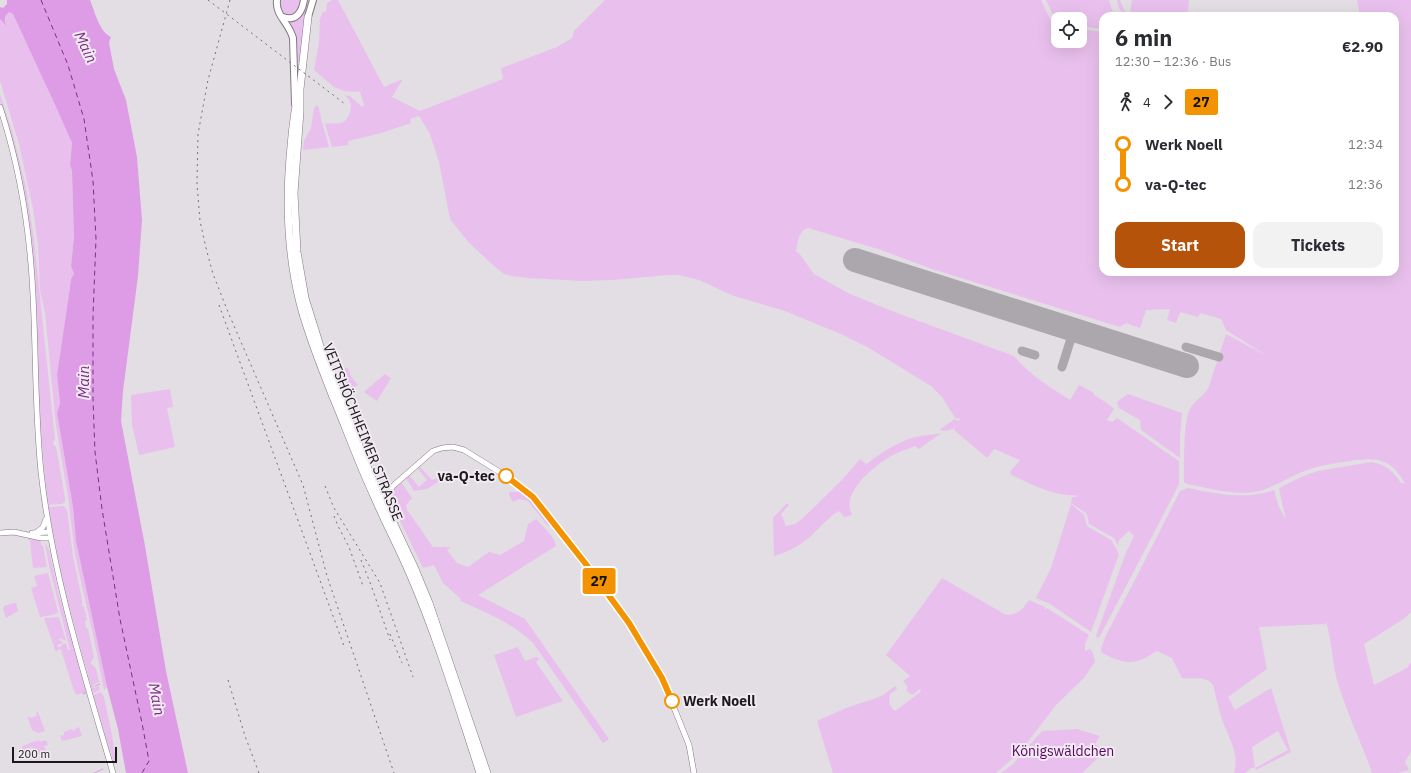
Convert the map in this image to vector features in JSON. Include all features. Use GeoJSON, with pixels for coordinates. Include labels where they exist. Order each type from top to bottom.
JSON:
{"type":"FeatureCollection","features":[{"type":"Feature","properties":{"kind":"highway","name":"VEITSHÖCHHEIMER STRASSE"},"geometry":{"type":"LineString","coordinates":[[308,17],[300,89],[294,218],[297,252],[305,298],[330,374],[431,624],[480,773]]}},
{"type":"Feature","properties":{"kind":"highway","name":"VEITSHÖCHHEIMER STRASSE"},"geometry":{"type":"LineString","coordinates":[[300,89],[295,107],[288,183],[291,251],[300,302],[314,348],[383,516],[397,532],[415,569],[429,603],[487,773]]}},
{"type":"Feature","properties":{"kind":"highway"},"geometry":{"type":"LineString","coordinates":[[387,494],[387,503],[393,518],[390,524]]}},
{"type":"Feature","properties":{"kind":"main road"},"geometry":{"type":"LineString","coordinates":[[277,0],[279,14],[283,17],[291,30],[293,38],[295,107]]}},
{"type":"Feature","properties":{"kind":"main road"},"geometry":{"type":"LineString","coordinates":[[283,17],[288,19],[298,16],[301,12],[304,0]]}},
{"type":"Feature","properties":{"kind":"main road"},"geometry":{"type":"LineString","coordinates":[[308,17],[309,0]]}},
{"type":"Feature","properties":{"kind":"main road"},"geometry":{"type":"LineString","coordinates":[[308,17],[313,0]]}},
{"type":"Feature","properties":{"kind":"main road"},"geometry":{"type":"LineString","coordinates":[[0,107],[9,137],[20,186],[30,251],[39,449],[47,518],[61,586],[113,773]]}},
{"type":"Feature","properties":{"kind":"main road"},"geometry":{"type":"LineString","coordinates":[[387,494],[394,485],[433,451],[453,447],[464,450],[506,476],[533,497],[582,559],[629,623],[662,678],[689,745],[694,773]]}},
{"type":"Feature","properties":{"kind":"main road"},"geometry":{"type":"LineString","coordinates":[[35,533],[43,527],[47,518]]}},
{"type":"Feature","properties":{"kind":"main road"},"geometry":{"type":"LineString","coordinates":[[0,533],[14,532],[41,538],[50,535]]}},
{"type":"Feature","properties":{"kind":"main road"},"geometry":{"type":"LineString","coordinates":[[26,534],[35,533],[50,535]]}},
{"type":"Feature","properties":{"kind":"green space"},"geometry":{"type":"Polygon","coordinates":[[[279,0],[303,0],[301,8],[293,16],[282,14],[279,0]]]}},
{"type":"Feature","properties":{"kind":"green space"},"geometry":{"type":"Polygon","coordinates":[[[332,0],[338,0],[384,87],[403,79],[392,97],[420,111],[503,79],[501,68],[557,47],[572,38],[574,31],[605,0],[1041,0],[1051,21],[1051,48],[1087,48],[1087,30],[1099,31],[1099,276],[1399,276],[1399,12],[1359,12],[1357,0],[1411,0],[1411,612],[1405,618],[1364,644],[1374,685],[1407,668],[1411,662],[1411,752],[1405,762],[1409,770],[1398,773],[1372,773],[1348,713],[1337,680],[1330,636],[1326,622],[1325,624],[1259,627],[1267,669],[1228,697],[1235,710],[1271,688],[1291,752],[1256,770],[1255,768],[1251,768],[1245,773],[1234,773],[1236,758],[1224,726],[1213,685],[1210,682],[1199,678],[1182,678],[1172,658],[1157,651],[1142,659],[1130,662],[1124,662],[1102,653],[1101,649],[1106,635],[1180,491],[1188,488],[1220,494],[1252,495],[1274,490],[1279,507],[1286,520],[1279,489],[1303,476],[1318,471],[1371,462],[1380,464],[1388,469],[1401,483],[1405,484],[1393,467],[1379,460],[1371,459],[1315,467],[1274,486],[1245,493],[1211,489],[1184,482],[1184,443],[1188,413],[1191,407],[1208,389],[1226,334],[1267,356],[1226,330],[1221,319],[1200,313],[1198,317],[1180,312],[1176,323],[1167,320],[1170,309],[1146,310],[1140,328],[1126,323],[1120,327],[932,269],[881,250],[808,228],[800,234],[796,252],[799,253],[814,274],[850,294],[1014,356],[1033,375],[1070,400],[1079,385],[1094,393],[1094,395],[1114,409],[1107,420],[1112,422],[1117,418],[1179,461],[1179,484],[1099,638],[1096,636],[1125,555],[1134,536],[1129,531],[1118,541],[1119,547],[1114,538],[1089,524],[1087,514],[1071,503],[1072,497],[1076,497],[1077,495],[1052,492],[1011,475],[1010,472],[1020,460],[994,449],[987,458],[954,430],[956,425],[953,429],[944,431],[939,430],[955,419],[957,421],[961,419],[955,418],[942,397],[931,386],[869,348],[843,335],[785,311],[734,296],[699,280],[679,275],[583,281],[528,278],[504,274],[469,243],[450,219],[439,162],[430,134],[419,116],[410,119],[411,123],[381,133],[348,141],[348,145],[332,147],[325,124],[341,123],[348,117],[351,105],[350,101],[344,95],[350,96],[362,107],[364,105],[360,92],[344,91],[334,87],[314,70],[322,13],[326,11],[327,3],[332,0]],[[1278,731],[1252,747],[1255,768],[1288,750],[1278,731]]]}},
{"type":"Feature","properties":{"kind":"green space"},"geometry":{"type":"Polygon","coordinates":[[[1046,0],[1109,0],[1113,12],[1099,12],[1099,28],[1087,27],[1087,12],[1052,12],[1046,0]]]}},
{"type":"Feature","properties":{"kind":"green space"},"geometry":{"type":"Polygon","coordinates":[[[1117,0],[1120,0],[1126,12],[1122,12],[1117,0]]]}},
{"type":"Feature","properties":{"kind":"green space"},"geometry":{"type":"Polygon","coordinates":[[[1132,0],[1189,0],[1188,12],[1130,12],[1132,0]]]}},
{"type":"Feature","properties":{"kind":"green space"},"geometry":{"type":"Polygon","coordinates":[[[304,10],[306,11],[300,64],[296,61],[294,32],[288,21],[294,20],[304,10]]]}},
{"type":"Feature","properties":{"kind":"green space"},"geometry":{"type":"Polygon","coordinates":[[[9,12],[13,14],[72,143],[70,165],[72,171],[74,237],[71,266],[74,274],[71,279],[57,375],[60,403],[57,413],[73,507],[76,541],[107,687],[104,690],[75,555],[68,496],[56,426],[45,313],[40,291],[38,245],[33,209],[19,144],[0,81],[0,19],[4,25],[6,14],[9,12]]]}},
{"type":"Feature","properties":{"kind":"green space"},"geometry":{"type":"Polygon","coordinates":[[[0,94],[12,131],[26,187],[34,240],[55,439],[53,443],[54,446],[56,446],[65,498],[65,502],[62,504],[48,505],[47,502],[39,413],[34,273],[6,121],[0,101],[0,94]]]}},
{"type":"Feature","properties":{"kind":"green space"},"geometry":{"type":"Polygon","coordinates":[[[317,105],[329,147],[303,150],[304,141],[311,128],[314,108],[317,105]]]}},
{"type":"Feature","properties":{"kind":"green space"},"geometry":{"type":"Polygon","coordinates":[[[347,367],[352,378],[358,385],[346,392],[338,372],[347,367]]]}},
{"type":"Feature","properties":{"kind":"green space"},"geometry":{"type":"Polygon","coordinates":[[[385,374],[391,378],[377,401],[364,392],[385,374]]]}},
{"type":"Feature","properties":{"kind":"green space"},"geometry":{"type":"Polygon","coordinates":[[[170,389],[173,407],[167,408],[175,447],[139,455],[132,425],[131,395],[170,389]]]}},
{"type":"Feature","properties":{"kind":"green space"},"geometry":{"type":"Polygon","coordinates":[[[1128,394],[1182,413],[1180,458],[1141,430],[1140,420],[1119,408],[1117,402],[1128,394]]]}},
{"type":"Feature","properties":{"kind":"green space"},"geometry":{"type":"Polygon","coordinates":[[[941,433],[919,449],[915,446],[891,456],[869,472],[857,486],[850,500],[850,510],[852,515],[844,517],[839,511],[811,536],[791,550],[774,556],[773,518],[787,503],[789,505],[781,514],[786,526],[795,524],[802,519],[843,479],[860,459],[866,464],[890,448],[909,439],[941,433]]]}},
{"type":"Feature","properties":{"kind":"green space"},"geometry":{"type":"Polygon","coordinates":[[[420,467],[432,480],[439,477],[442,479],[427,489],[414,491],[406,478],[409,475],[419,487],[427,480],[418,469],[420,467]]]}},
{"type":"Feature","properties":{"kind":"green space"},"geometry":{"type":"Polygon","coordinates":[[[401,482],[412,498],[406,505],[407,510],[433,547],[449,547],[450,548],[447,550],[457,563],[468,567],[489,552],[500,555],[524,541],[528,524],[536,519],[551,535],[556,546],[478,595],[525,619],[609,739],[603,743],[533,643],[508,624],[460,601],[461,599],[443,583],[434,565],[423,568],[390,500],[393,490],[401,482]]]}},
{"type":"Feature","properties":{"kind":"green space"},"geometry":{"type":"Polygon","coordinates":[[[509,492],[522,492],[526,495],[552,526],[548,526],[528,501],[519,499],[513,502],[509,492]]]}},
{"type":"Feature","properties":{"kind":"green space"},"geometry":{"type":"Polygon","coordinates":[[[1071,504],[1084,515],[1087,526],[1111,540],[1119,554],[1091,632],[1050,604],[1036,598],[1051,568],[1071,504]]]}},
{"type":"Feature","properties":{"kind":"green space"},"geometry":{"type":"Polygon","coordinates":[[[64,506],[67,510],[82,606],[84,607],[87,620],[85,621],[86,628],[88,629],[94,657],[91,662],[96,668],[99,682],[93,685],[94,688],[99,686],[100,690],[93,693],[68,604],[48,511],[48,507],[64,506]]]}},
{"type":"Feature","properties":{"kind":"green space"},"geometry":{"type":"Polygon","coordinates":[[[10,534],[41,540],[47,567],[33,568],[30,541],[27,538],[10,534]]]}},
{"type":"Feature","properties":{"kind":"green space"},"geometry":{"type":"Polygon","coordinates":[[[45,543],[49,550],[59,595],[88,692],[84,695],[82,693],[77,695],[74,691],[61,650],[59,649],[56,652],[44,618],[59,617],[66,641],[60,638],[59,639],[63,643],[57,645],[58,647],[61,647],[61,645],[66,643],[68,650],[70,650],[50,570],[45,543]]]}},
{"type":"Feature","properties":{"kind":"green space"},"geometry":{"type":"Polygon","coordinates":[[[48,573],[58,612],[56,614],[40,617],[31,588],[37,586],[34,576],[48,573]]]}},
{"type":"Feature","properties":{"kind":"green space"},"geometry":{"type":"Polygon","coordinates":[[[942,578],[1006,615],[1014,614],[1020,611],[1029,600],[1045,607],[1045,610],[1047,608],[1089,635],[1085,644],[1085,651],[1090,649],[1093,653],[1095,662],[1084,678],[1056,705],[1020,752],[996,773],[833,773],[817,721],[846,708],[883,695],[895,686],[897,689],[890,694],[890,703],[895,711],[921,691],[920,689],[912,695],[906,690],[908,687],[903,681],[910,676],[886,655],[942,578]]]}},
{"type":"Feature","properties":{"kind":"green space"},"geometry":{"type":"Polygon","coordinates":[[[16,603],[18,611],[6,618],[3,609],[4,606],[16,603]]]}},
{"type":"Feature","properties":{"kind":"green space"},"geometry":{"type":"Polygon","coordinates":[[[518,647],[525,661],[536,657],[539,659],[536,662],[563,701],[516,717],[494,655],[518,647]]]}},
{"type":"Feature","properties":{"kind":"green space"},"geometry":{"type":"Polygon","coordinates":[[[101,692],[104,697],[116,763],[114,763],[93,695],[101,692]]]}},
{"type":"Feature","properties":{"kind":"green space"},"geometry":{"type":"Polygon","coordinates":[[[38,712],[45,731],[38,733],[32,730],[27,716],[30,718],[37,716],[36,713],[38,712]]]}},
{"type":"Feature","properties":{"kind":"green space"},"geometry":{"type":"Polygon","coordinates":[[[79,727],[82,736],[62,741],[60,736],[64,735],[64,732],[72,729],[73,731],[79,727]]]}},
{"type":"Feature","properties":{"kind":"green space","name":"Königswäldchen"},"geometry":{"type":"Polygon","coordinates":[[[1077,729],[1100,736],[1095,744],[1105,751],[1082,773],[1001,773],[1013,764],[1042,731],[1077,729]]]}},
{"type":"Feature","properties":{"kind":"green space"},"geometry":{"type":"Polygon","coordinates":[[[39,740],[40,742],[46,740],[48,745],[44,746],[46,751],[36,755],[32,747],[23,750],[22,746],[39,740]]]}},
{"type":"Feature","properties":{"kind":"water","name":"Main"},"geometry":{"type":"Polygon","coordinates":[[[7,0],[90,0],[100,26],[111,37],[109,42],[114,69],[126,100],[137,157],[142,220],[138,276],[123,391],[121,421],[145,546],[166,671],[188,773],[126,773],[118,729],[107,687],[76,541],[73,507],[57,413],[60,403],[57,375],[71,279],[74,274],[71,266],[74,237],[72,171],[70,165],[72,143],[13,14],[9,12],[6,15],[6,26],[0,19],[0,7],[3,8],[7,4],[7,0]]]}},
{"type":"Feature","properties":{"kind":"waterway"},"geometry":{"type":"LineString","coordinates":[[95,686],[100,684]]}},
{"type":"Feature","properties":{"kind":"waterway"},"geometry":{"type":"LineString","coordinates":[[94,773],[103,769]]}},
{"type":"Feature","properties":{"kind":"ferry route"},"geometry":{"type":"LineString","coordinates":[[41,0],[68,65],[84,119],[93,181],[96,239],[93,316],[93,399],[95,452],[102,509],[120,619],[149,761],[142,773]]}},
{"type":"Feature","properties":{"kind":"taxiway"},"geometry":{"type":"LineString","coordinates":[[1062,367],[1074,329]]}},
{"type":"Feature","properties":{"kind":"taxiway"},"geometry":{"type":"LineString","coordinates":[[1186,347],[1219,357]]}},
{"type":"Feature","properties":{"kind":"taxiway"},"geometry":{"type":"LineString","coordinates":[[1022,351],[1035,355]]}},
{"type":"Feature","properties":{"kind":"taxiway"},"geometry":{"type":"LineString","coordinates":[[1172,361],[1174,356]]}},
{"type":"Feature","properties":{"kind":"runway"},"geometry":{"type":"LineString","coordinates":[[855,260],[1187,366]]}},
{"type":"Feature","properties":{"kind":"railway"},"geometry":{"type":"LineString","coordinates":[[208,0],[345,104]]}},
{"type":"Feature","properties":{"kind":"railway"},"geometry":{"type":"LineString","coordinates":[[230,0],[208,80],[198,134],[197,184],[200,221],[213,274],[303,485],[327,576],[394,773]]}},
{"type":"Feature","properties":{"kind":"railway"},"geometry":{"type":"LineString","coordinates":[[219,305],[344,646]]}},
{"type":"Feature","properties":{"kind":"railway"},"geometry":{"type":"LineString","coordinates":[[325,486],[334,508],[380,583],[413,677]]}},
{"type":"Feature","properties":{"kind":"railway"},"geometry":{"type":"LineString","coordinates":[[334,516],[349,547],[363,586]]}},
{"type":"Feature","properties":{"kind":"railway"},"geometry":{"type":"LineString","coordinates":[[361,560],[390,640]]}},
{"type":"Feature","properties":{"kind":"railway"},"geometry":{"type":"LineString","coordinates":[[390,634],[402,663]]}},
{"type":"Feature","properties":{"kind":"railway"},"geometry":{"type":"LineString","coordinates":[[228,680],[245,736],[259,773]]}},
{"type":"Feature","properties":{"kind":"bus line","name":"27"},"geometry":{"type":"LineString","coordinates":[[506,476],[533,497],[585,563],[629,623],[662,678],[672,701]]}},
{"type":"Feature","properties":{"kind":"place","name":"va-Q-tec"},"geometry":{"type":"Point","coordinates":[506,476]}},
{"type":"Feature","properties":{"kind":"place","name":"Werk Noell"},"geometry":{"type":"Point","coordinates":[672,701]}}]}
